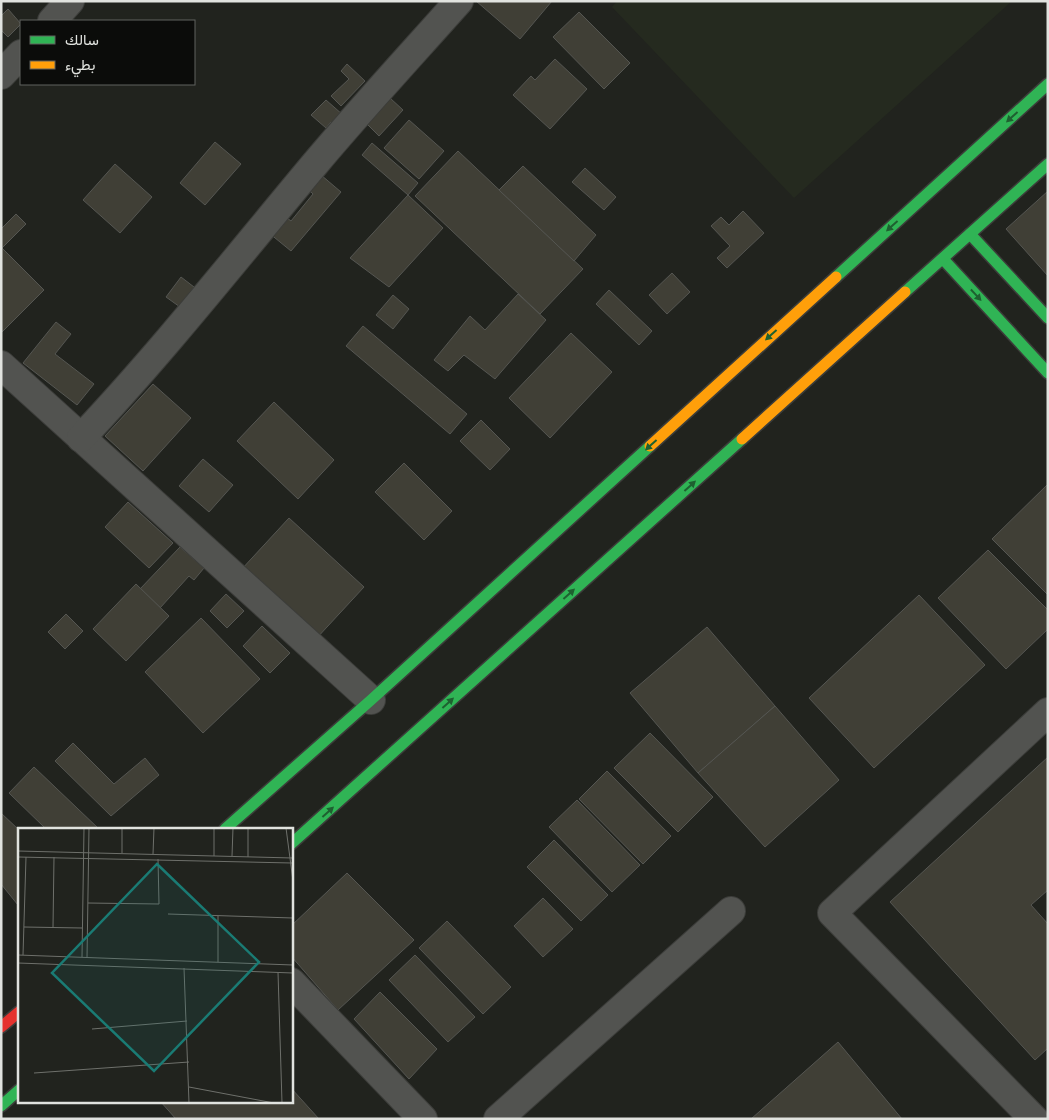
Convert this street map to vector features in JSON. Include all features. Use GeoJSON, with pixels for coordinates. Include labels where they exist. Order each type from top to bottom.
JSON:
{"type":"FeatureCollection","features":[{"type":"Feature","properties":{"kind":"main road"},"geometry":{"type":"LineString","coordinates":[[226,828],[371,700],[1048,84]]}},
{"type":"Feature","properties":{"kind":"main road"},"geometry":{"type":"LineString","coordinates":[[292,843],[1048,164]]}},
{"type":"Feature","properties":{"kind":"main road"},"geometry":{"type":"LineString","coordinates":[[970,234],[1048,318]]}},
{"type":"Feature","properties":{"kind":"main road"},"geometry":{"type":"LineString","coordinates":[[943,259],[1048,372]]}},
{"type":"Feature","properties":{"kind":"main road"},"geometry":{"type":"LineString","coordinates":[[1,1028],[18,1013]]}},
{"type":"Feature","properties":{"kind":"main road"},"geometry":{"type":"LineString","coordinates":[[1,1106],[18,1091]]}},
{"type":"Feature","properties":{"kind":"street"},"geometry":{"type":"LineString","coordinates":[[53,20],[70,1]]}},
{"type":"Feature","properties":{"kind":"street"},"geometry":{"type":"LineString","coordinates":[[81,438],[126,390],[211,292],[314,164],[459,1]]}},
{"type":"Feature","properties":{"kind":"street"},"geometry":{"type":"LineString","coordinates":[[1,75],[20,55]]}},
{"type":"Feature","properties":{"kind":"street"},"geometry":{"type":"LineString","coordinates":[[1,365],[371,700]]}},
{"type":"Feature","properties":{"kind":"street"},"geometry":{"type":"LineString","coordinates":[[1034,1119],[832,913],[1048,712]]}},
{"type":"Feature","properties":{"kind":"street"},"geometry":{"type":"LineString","coordinates":[[498,1119],[731,911]]}},
{"type":"Feature","properties":{"kind":"street"},"geometry":{"type":"LineString","coordinates":[[292,983],[423,1119]]}},
{"type":"Feature","properties":{"kind":"shaded area"},"geometry":{"type":"Polygon","coordinates":[[[617,1],[1012,1],[794,198],[612,7],[617,1]]]}},
{"type":"Feature","properties":{"kind":"building"},"geometry":{"type":"Polygon","coordinates":[[[476,1],[552,1],[520,39],[476,1]]]}},
{"type":"Feature","properties":{"kind":"building"},"geometry":{"type":"Polygon","coordinates":[[[8,9],[20,23],[8,37],[1,30],[1,16],[8,9]]]}},
{"type":"Feature","properties":{"kind":"building"},"geometry":{"type":"Polygon","coordinates":[[[579,12],[630,63],[604,89],[553,37],[579,12]]]}},
{"type":"Feature","properties":{"kind":"building"},"geometry":{"type":"Polygon","coordinates":[[[555,59],[587,89],[550,129],[513,95],[531,76],[535,80],[555,59]]]}},
{"type":"Feature","properties":{"kind":"building"},"geometry":{"type":"Polygon","coordinates":[[[347,64],[365,81],[341,106],[331,96],[349,79],[341,71],[347,64]]]}},
{"type":"Feature","properties":{"kind":"building"},"geometry":{"type":"Polygon","coordinates":[[[390,98],[403,110],[379,136],[366,123],[390,98]]]}},
{"type":"Feature","properties":{"kind":"building"},"geometry":{"type":"Polygon","coordinates":[[[326,100],[343,115],[334,125],[331,122],[326,128],[311,115],[326,100]]]}},
{"type":"Feature","properties":{"kind":"building"},"geometry":{"type":"Polygon","coordinates":[[[409,120],[444,151],[419,179],[384,148],[409,120]]]}},
{"type":"Feature","properties":{"kind":"building"},"geometry":{"type":"Polygon","coordinates":[[[215,142],[241,164],[205,205],[180,183],[215,142]]]}},
{"type":"Feature","properties":{"kind":"building"},"geometry":{"type":"Polygon","coordinates":[[[372,143],[418,183],[408,195],[362,155],[372,143]]]}},
{"type":"Feature","properties":{"kind":"building"},"geometry":{"type":"Polygon","coordinates":[[[458,151],[583,269],[540,314],[415,196],[458,151]]]}},
{"type":"Feature","properties":{"kind":"building"},"geometry":{"type":"Polygon","coordinates":[[[115,164],[152,197],[120,233],[83,200],[115,164]]]}},
{"type":"Feature","properties":{"kind":"building"},"geometry":{"type":"Polygon","coordinates":[[[523,166],[596,235],[574,261],[499,190],[523,166]]]}},
{"type":"Feature","properties":{"kind":"building"},"geometry":{"type":"Polygon","coordinates":[[[585,168],[616,197],[604,210],[572,182],[585,168]]]}},
{"type":"Feature","properties":{"kind":"building"},"geometry":{"type":"Polygon","coordinates":[[[321,175],[341,192],[291,251],[269,233],[283,215],[291,221],[313,194],[309,190],[321,175]]]}},
{"type":"Feature","properties":{"kind":"building"},"geometry":{"type":"Polygon","coordinates":[[[1048,191],[1048,276],[1006,229],[1048,191]]]}},
{"type":"Feature","properties":{"kind":"building"},"geometry":{"type":"Polygon","coordinates":[[[408,195],[443,228],[389,287],[350,258],[408,195]]]}},
{"type":"Feature","properties":{"kind":"building"},"geometry":{"type":"Polygon","coordinates":[[[743,211],[764,233],[727,268],[717,258],[730,246],[711,226],[721,217],[729,225],[743,211]]]}},
{"type":"Feature","properties":{"kind":"building"},"geometry":{"type":"Polygon","coordinates":[[[16,214],[26,224],[2,248],[44,290],[1,333],[1,229],[16,214]]]}},
{"type":"Feature","properties":{"kind":"building"},"geometry":{"type":"Polygon","coordinates":[[[672,273],[690,292],[667,314],[649,295],[672,273]]]}},
{"type":"Feature","properties":{"kind":"building"},"geometry":{"type":"Polygon","coordinates":[[[181,277],[194,287],[180,307],[166,297],[181,277]]]}},
{"type":"Feature","properties":{"kind":"building"},"geometry":{"type":"Polygon","coordinates":[[[609,290],[652,331],[639,345],[596,304],[609,290]]]}},
{"type":"Feature","properties":{"kind":"building"},"geometry":{"type":"Polygon","coordinates":[[[518,294],[546,320],[495,379],[464,355],[448,371],[434,360],[470,316],[485,330],[518,294]]]}},
{"type":"Feature","properties":{"kind":"building"},"geometry":{"type":"Polygon","coordinates":[[[393,295],[409,309],[393,329],[376,315],[393,295]]]}},
{"type":"Feature","properties":{"kind":"building"},"geometry":{"type":"Polygon","coordinates":[[[56,322],[71,334],[55,354],[94,384],[77,405],[23,363],[56,322]]]}},
{"type":"Feature","properties":{"kind":"building"},"geometry":{"type":"Polygon","coordinates":[[[363,326],[467,414],[450,434],[346,346],[363,326]]]}},
{"type":"Feature","properties":{"kind":"building"},"geometry":{"type":"Polygon","coordinates":[[[571,333],[612,372],[550,438],[509,398],[571,333]]]}},
{"type":"Feature","properties":{"kind":"building"},"geometry":{"type":"Polygon","coordinates":[[[153,384],[191,418],[143,471],[105,436],[153,384]]]}},
{"type":"Feature","properties":{"kind":"building"},"geometry":{"type":"Polygon","coordinates":[[[274,402],[334,460],[298,499],[237,441],[274,402]]]}},
{"type":"Feature","properties":{"kind":"building"},"geometry":{"type":"Polygon","coordinates":[[[481,420],[510,449],[490,470],[460,441],[481,420]]]}},
{"type":"Feature","properties":{"kind":"building"},"geometry":{"type":"Polygon","coordinates":[[[203,459],[233,485],[209,512],[179,486],[203,459]]]}},
{"type":"Feature","properties":{"kind":"building"},"geometry":{"type":"Polygon","coordinates":[[[404,463],[452,511],[424,540],[375,492],[404,463]]]}},
{"type":"Feature","properties":{"kind":"building"},"geometry":{"type":"Polygon","coordinates":[[[1048,484],[1048,595],[992,539],[1048,484]]]}},
{"type":"Feature","properties":{"kind":"building"},"geometry":{"type":"Polygon","coordinates":[[[128,502],[173,543],[149,568],[105,527],[128,502]]]}},
{"type":"Feature","properties":{"kind":"building"},"geometry":{"type":"Polygon","coordinates":[[[289,518],[364,587],[315,640],[240,571],[289,518]]]}},
{"type":"Feature","properties":{"kind":"building"},"geometry":{"type":"Polygon","coordinates":[[[180,547],[204,568],[194,580],[189,576],[160,608],[140,589],[180,547]]]}},
{"type":"Feature","properties":{"kind":"building"},"geometry":{"type":"Polygon","coordinates":[[[988,550],[1048,610],[1048,629],[1006,669],[938,598],[988,550]]]}},
{"type":"Feature","properties":{"kind":"building"},"geometry":{"type":"Polygon","coordinates":[[[136,584],[169,616],[126,661],[93,629],[136,584]]]}},
{"type":"Feature","properties":{"kind":"building"},"geometry":{"type":"Polygon","coordinates":[[[226,594],[244,611],[227,628],[210,611],[226,594]]]}},
{"type":"Feature","properties":{"kind":"building"},"geometry":{"type":"Polygon","coordinates":[[[919,595],[985,665],[874,768],[809,698],[919,595]]]}},
{"type":"Feature","properties":{"kind":"building"},"geometry":{"type":"Polygon","coordinates":[[[66,614],[83,631],[65,649],[48,632],[66,614]]]}},
{"type":"Feature","properties":{"kind":"building"},"geometry":{"type":"Polygon","coordinates":[[[201,618],[260,679],[203,733],[145,672],[201,618]]]}},
{"type":"Feature","properties":{"kind":"building"},"geometry":{"type":"Polygon","coordinates":[[[262,626],[290,653],[270,673],[243,646],[262,626]]]}},
{"type":"Feature","properties":{"kind":"building"},"geometry":{"type":"Polygon","coordinates":[[[707,627],[775,706],[698,773],[630,693],[707,627]]]}},
{"type":"Feature","properties":{"kind":"building"},"geometry":{"type":"Polygon","coordinates":[[[775,706],[839,780],[765,847],[698,773],[775,706]]]}},
{"type":"Feature","properties":{"kind":"building"},"geometry":{"type":"Polygon","coordinates":[[[650,733],[713,797],[678,832],[614,768],[650,733]]]}},
{"type":"Feature","properties":{"kind":"building"},"geometry":{"type":"Polygon","coordinates":[[[73,743],[114,784],[145,758],[159,775],[111,816],[55,761],[73,743]]]}},
{"type":"Feature","properties":{"kind":"building"},"geometry":{"type":"Polygon","coordinates":[[[1048,757],[1048,890],[1031,905],[1048,924],[1048,1048],[1035,1060],[890,902],[1048,757]]]}},
{"type":"Feature","properties":{"kind":"building"},"geometry":{"type":"Polygon","coordinates":[[[34,767],[98,828],[45,828],[9,793],[34,767]]]}},
{"type":"Feature","properties":{"kind":"building"},"geometry":{"type":"Polygon","coordinates":[[[607,771],[671,836],[643,864],[579,799],[607,771]]]}},
{"type":"Feature","properties":{"kind":"building"},"geometry":{"type":"Polygon","coordinates":[[[577,800],[640,865],[612,892],[549,827],[577,800]]]}},
{"type":"Feature","properties":{"kind":"building"},"geometry":{"type":"Polygon","coordinates":[[[1,813],[18,829],[18,905],[1,884],[1,813]]]}},
{"type":"Feature","properties":{"kind":"building"},"geometry":{"type":"Polygon","coordinates":[[[554,840],[608,895],[581,921],[527,867],[554,840]]]}},
{"type":"Feature","properties":{"kind":"building"},"geometry":{"type":"Polygon","coordinates":[[[347,873],[414,940],[338,1010],[292,957],[292,925],[347,873]]]}},
{"type":"Feature","properties":{"kind":"building"},"geometry":{"type":"Polygon","coordinates":[[[543,898],[573,929],[543,957],[514,926],[543,898]]]}},
{"type":"Feature","properties":{"kind":"building"},"geometry":{"type":"Polygon","coordinates":[[[447,921],[511,987],[483,1014],[419,948],[447,921]]]}},
{"type":"Feature","properties":{"kind":"building"},"geometry":{"type":"Polygon","coordinates":[[[415,955],[475,1017],[448,1042],[389,980],[415,955]]]}},
{"type":"Feature","properties":{"kind":"building"},"geometry":{"type":"Polygon","coordinates":[[[380,992],[437,1049],[409,1079],[354,1019],[380,992]]]}},
{"type":"Feature","properties":{"kind":"building"},"geometry":{"type":"Polygon","coordinates":[[[838,1042],[902,1119],[751,1119],[838,1042]]]}},
{"type":"Feature","properties":{"kind":"building"},"geometry":{"type":"Polygon","coordinates":[[[292,1089],[319,1119],[176,1119],[161,1102],[292,1102],[292,1089]]]}},
{"type":"Feature","properties":{"kind":"traffic: fast"},"geometry":{"type":"LineString","coordinates":[[836,277],[1048,84]]}},
{"type":"Feature","properties":{"kind":"traffic: fast"},"geometry":{"type":"LineString","coordinates":[[905,292],[1048,164]]}},
{"type":"Feature","properties":{"kind":"traffic: fast"},"geometry":{"type":"LineString","coordinates":[[970,234],[1048,318]]}},
{"type":"Feature","properties":{"kind":"traffic: fast"},"geometry":{"type":"LineString","coordinates":[[943,259],[1048,373]]}},
{"type":"Feature","properties":{"kind":"traffic: fast"},"geometry":{"type":"LineString","coordinates":[[292,843],[742,439]]}},
{"type":"Feature","properties":{"kind":"traffic: fast"},"geometry":{"type":"LineString","coordinates":[[226,828],[371,700],[650,446]]}},
{"type":"Feature","properties":{"kind":"traffic: fast"},"geometry":{"type":"LineString","coordinates":[[1,1106],[18,1091]]}},
{"type":"Feature","properties":{"kind":"traffic: slow"},"geometry":{"type":"LineString","coordinates":[[650,446],[836,277]]}},
{"type":"Feature","properties":{"kind":"traffic: slow"},"geometry":{"type":"LineString","coordinates":[[742,439],[905,292]]}},
{"type":"Feature","properties":{"kind":"traffic: jam"},"geometry":{"type":"LineString","coordinates":[[1,1027],[18,1013]]}}]}
